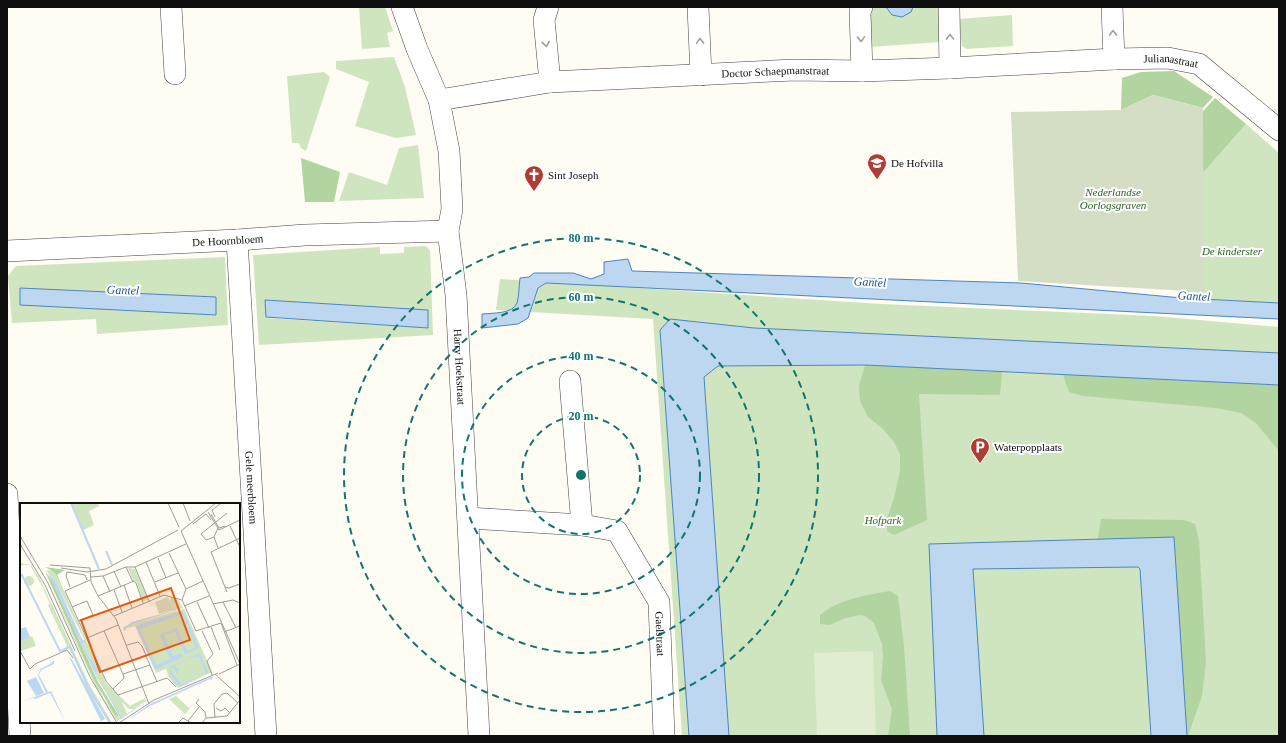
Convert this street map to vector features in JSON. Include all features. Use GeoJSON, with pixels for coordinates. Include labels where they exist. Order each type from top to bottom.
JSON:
{"type":"FeatureCollection","features":[{"type":"Feature","properties":{"kind":"street"},"geometry":{"type":"LineString","coordinates":[[171,7],[175,74]]}},
{"type":"Feature","properties":{"kind":"street","name":"Harry Hoekstraat"},"geometry":{"type":"LineString","coordinates":[[402,7],[438,100],[449,151],[452,209],[448,231],[456,295],[479,736]]}},
{"type":"Feature","properties":{"kind":"street"},"geometry":{"type":"LineString","coordinates":[[548,7],[544,20],[550,82]]}},
{"type":"Feature","properties":{"kind":"street"},"geometry":{"type":"LineString","coordinates":[[698,7],[701,75]]}},
{"type":"Feature","properties":{"kind":"street"},"geometry":{"type":"LineString","coordinates":[[862,7],[860,12],[862,71]]}},
{"type":"Feature","properties":{"kind":"street"},"geometry":{"type":"LineString","coordinates":[[949,7],[950,68]]}},
{"type":"Feature","properties":{"kind":"street"},"geometry":{"type":"LineString","coordinates":[[1112,7],[1114,59]]}},
{"type":"Feature","properties":{"kind":"street","name":"Julianastraat"},"geometry":{"type":"LineString","coordinates":[[1114,59],[1168,58],[1199,64],[1279,130]]}},
{"type":"Feature","properties":{"kind":"street","name":"Doctor Schaepmanstraat"},"geometry":{"type":"LineString","coordinates":[[438,100],[550,82],[794,70],[862,71],[950,68],[1114,59]]}},
{"type":"Feature","properties":{"kind":"street","name":"De Hoornbloem"},"geometry":{"type":"LineString","coordinates":[[7,251],[237,240],[305,235],[448,231]]}},
{"type":"Feature","properties":{"kind":"street","name":"Gele meerbloem"},"geometry":{"type":"LineString","coordinates":[[237,240],[266,736]]}},
{"type":"Feature","properties":{"kind":"street"},"geometry":{"type":"LineString","coordinates":[[570,381],[582,524]]}},
{"type":"Feature","properties":{"kind":"street"},"geometry":{"type":"LineString","coordinates":[[7,494],[20,736]]}},
{"type":"Feature","properties":{"kind":"street","name":"Gaelstraat"},"geometry":{"type":"LineString","coordinates":[[468,518],[582,524],[617,532],[659,602],[664,736]]}},
{"type":"Feature","properties":{"kind":"green space"},"geometry":{"type":"Polygon","coordinates":[[[359,7],[385,7],[393,31],[387,33],[390,47],[362,49],[359,7]]]}},
{"type":"Feature","properties":{"kind":"green space"},"geometry":{"type":"Polygon","coordinates":[[[872,7],[886,7],[892,15],[911,12],[913,7],[938,7],[941,42],[869,47],[866,23],[872,7]]]}},
{"type":"Feature","properties":{"kind":"green space"},"geometry":{"type":"Polygon","coordinates":[[[1012,15],[1013,46],[967,49],[962,46],[958,19],[1012,15]]]}},
{"type":"Feature","properties":{"kind":"green space"},"geometry":{"type":"Polygon","coordinates":[[[394,57],[405,87],[416,135],[396,138],[355,126],[369,82],[336,69],[336,61],[394,57]]]}},
{"type":"Feature","properties":{"kind":"green space"},"geometry":{"type":"Polygon","coordinates":[[[1174,71],[1213,97],[1203,108],[1153,95],[1121,110],[1122,78],[1141,72],[1174,71]]]}},
{"type":"Feature","properties":{"kind":"green space"},"geometry":{"type":"Polygon","coordinates":[[[324,72],[330,77],[306,151],[301,148],[299,143],[292,143],[287,76],[324,72]]]}},
{"type":"Feature","properties":{"kind":"green space","name":"Nederlandse Oorlogsgraven"},"geometry":{"type":"Polygon","coordinates":[[[1153,95],[1203,108],[1204,292],[1018,281],[1011,112],[1121,110],[1153,95]]]}},
{"type":"Feature","properties":{"kind":"green space"},"geometry":{"type":"Polygon","coordinates":[[[1215,98],[1246,124],[1189,189],[1182,134],[1215,98]]]}},
{"type":"Feature","properties":{"kind":"green space","name":"De kinderster"},"geometry":{"type":"Polygon","coordinates":[[[1246,124],[1279,153],[1279,303],[1182,298],[1189,189],[1246,124]]]}},
{"type":"Feature","properties":{"kind":"green space"},"geometry":{"type":"Polygon","coordinates":[[[418,145],[424,198],[339,201],[349,172],[387,185],[399,148],[418,145]]]}},
{"type":"Feature","properties":{"kind":"green space"},"geometry":{"type":"Polygon","coordinates":[[[301,158],[340,172],[334,202],[305,202],[301,158]]]}},
{"type":"Feature","properties":{"kind":"green space"},"geometry":{"type":"Polygon","coordinates":[[[426,246],[430,251],[433,335],[259,345],[253,255],[380,247],[380,254],[404,253],[404,247],[426,246]],[[265,300],[267,318],[428,328],[427,310],[265,300]]]}},
{"type":"Feature","properties":{"kind":"green space"},"geometry":{"type":"Polygon","coordinates":[[[225,257],[228,325],[97,334],[96,319],[12,323],[8,276],[16,266],[225,257]],[[20,288],[21,305],[216,315],[216,297],[20,288]]]}},
{"type":"Feature","properties":{"kind":"green space","name":"Hofpark"},"geometry":{"type":"Polygon","coordinates":[[[500,279],[882,304],[1154,316],[1279,327],[1279,736],[682,736],[653,319],[496,310],[500,279]]]}},
{"type":"Feature","properties":{"kind":"green space"},"geometry":{"type":"Polygon","coordinates":[[[865,365],[1002,372],[1000,395],[919,394],[927,520],[894,535],[887,531],[887,519],[894,498],[900,471],[900,454],[894,442],[882,428],[868,417],[860,401],[859,385],[865,365]]]}},
{"type":"Feature","properties":{"kind":"green space"},"geometry":{"type":"Polygon","coordinates":[[[1063,375],[1279,385],[1279,451],[1256,423],[1241,413],[1216,408],[1083,396],[1069,392],[1063,375]]]}},
{"type":"Feature","properties":{"kind":"green space"},"geometry":{"type":"Polygon","coordinates":[[[1101,519],[1184,520],[1195,524],[1199,540],[1206,662],[1202,696],[1188,736],[1174,538],[1098,539],[1101,519]]]}},
{"type":"Feature","properties":{"kind":"green space"},"geometry":{"type":"Polygon","coordinates":[[[890,591],[898,596],[904,646],[910,736],[888,736],[892,709],[881,680],[883,657],[882,644],[874,623],[865,616],[859,615],[843,619],[830,625],[820,624],[820,615],[844,601],[890,591]]]}},
{"type":"Feature","properties":{"kind":"green space"},"geometry":{"type":"Polygon","coordinates":[[[873,651],[876,736],[817,736],[814,653],[873,651]]]}},
{"type":"Feature","properties":{"kind":"water"},"geometry":{"type":"Polygon","coordinates":[[[886,7],[913,7],[911,12],[902,17],[892,15],[886,7]]]}},
{"type":"Feature","properties":{"kind":"water"},"geometry":{"type":"Polygon","coordinates":[[[628,259],[632,271],[1021,283],[1182,298],[1279,303],[1279,319],[546,283],[538,288],[528,318],[518,324],[482,328],[482,314],[507,311],[515,307],[518,300],[520,278],[529,277],[534,273],[573,273],[591,279],[604,274],[604,262],[628,259]]]}},
{"type":"Feature","properties":{"kind":"water","name":"Gantel"},"geometry":{"type":"Polygon","coordinates":[[[20,288],[216,297],[216,315],[20,305],[20,288]]]}},
{"type":"Feature","properties":{"kind":"water"},"geometry":{"type":"Polygon","coordinates":[[[265,300],[428,310],[428,328],[266,317],[265,300]]]}},
{"type":"Feature","properties":{"kind":"water"},"geometry":{"type":"Polygon","coordinates":[[[670,319],[754,328],[1279,353],[1279,385],[865,365],[718,366],[704,377],[729,736],[689,736],[660,330],[670,319]]]}},
{"type":"Feature","properties":{"kind":"water"},"geometry":{"type":"Polygon","coordinates":[[[1174,537],[1187,736],[1151,736],[1140,569],[1138,567],[973,569],[984,736],[937,736],[929,544],[1174,537]]]}},
{"type":"Feature","properties":{"kind":"place","name":"De Hofvilla"},"geometry":{"type":"Point","coordinates":[877,180]}},
{"type":"Feature","properties":{"kind":"place","name":"Sint Joseph"},"geometry":{"type":"Point","coordinates":[534,192]}},
{"type":"Feature","properties":{"kind":"place","name":"Waterpopplaats"},"geometry":{"type":"Point","coordinates":[980,464]}}]}
